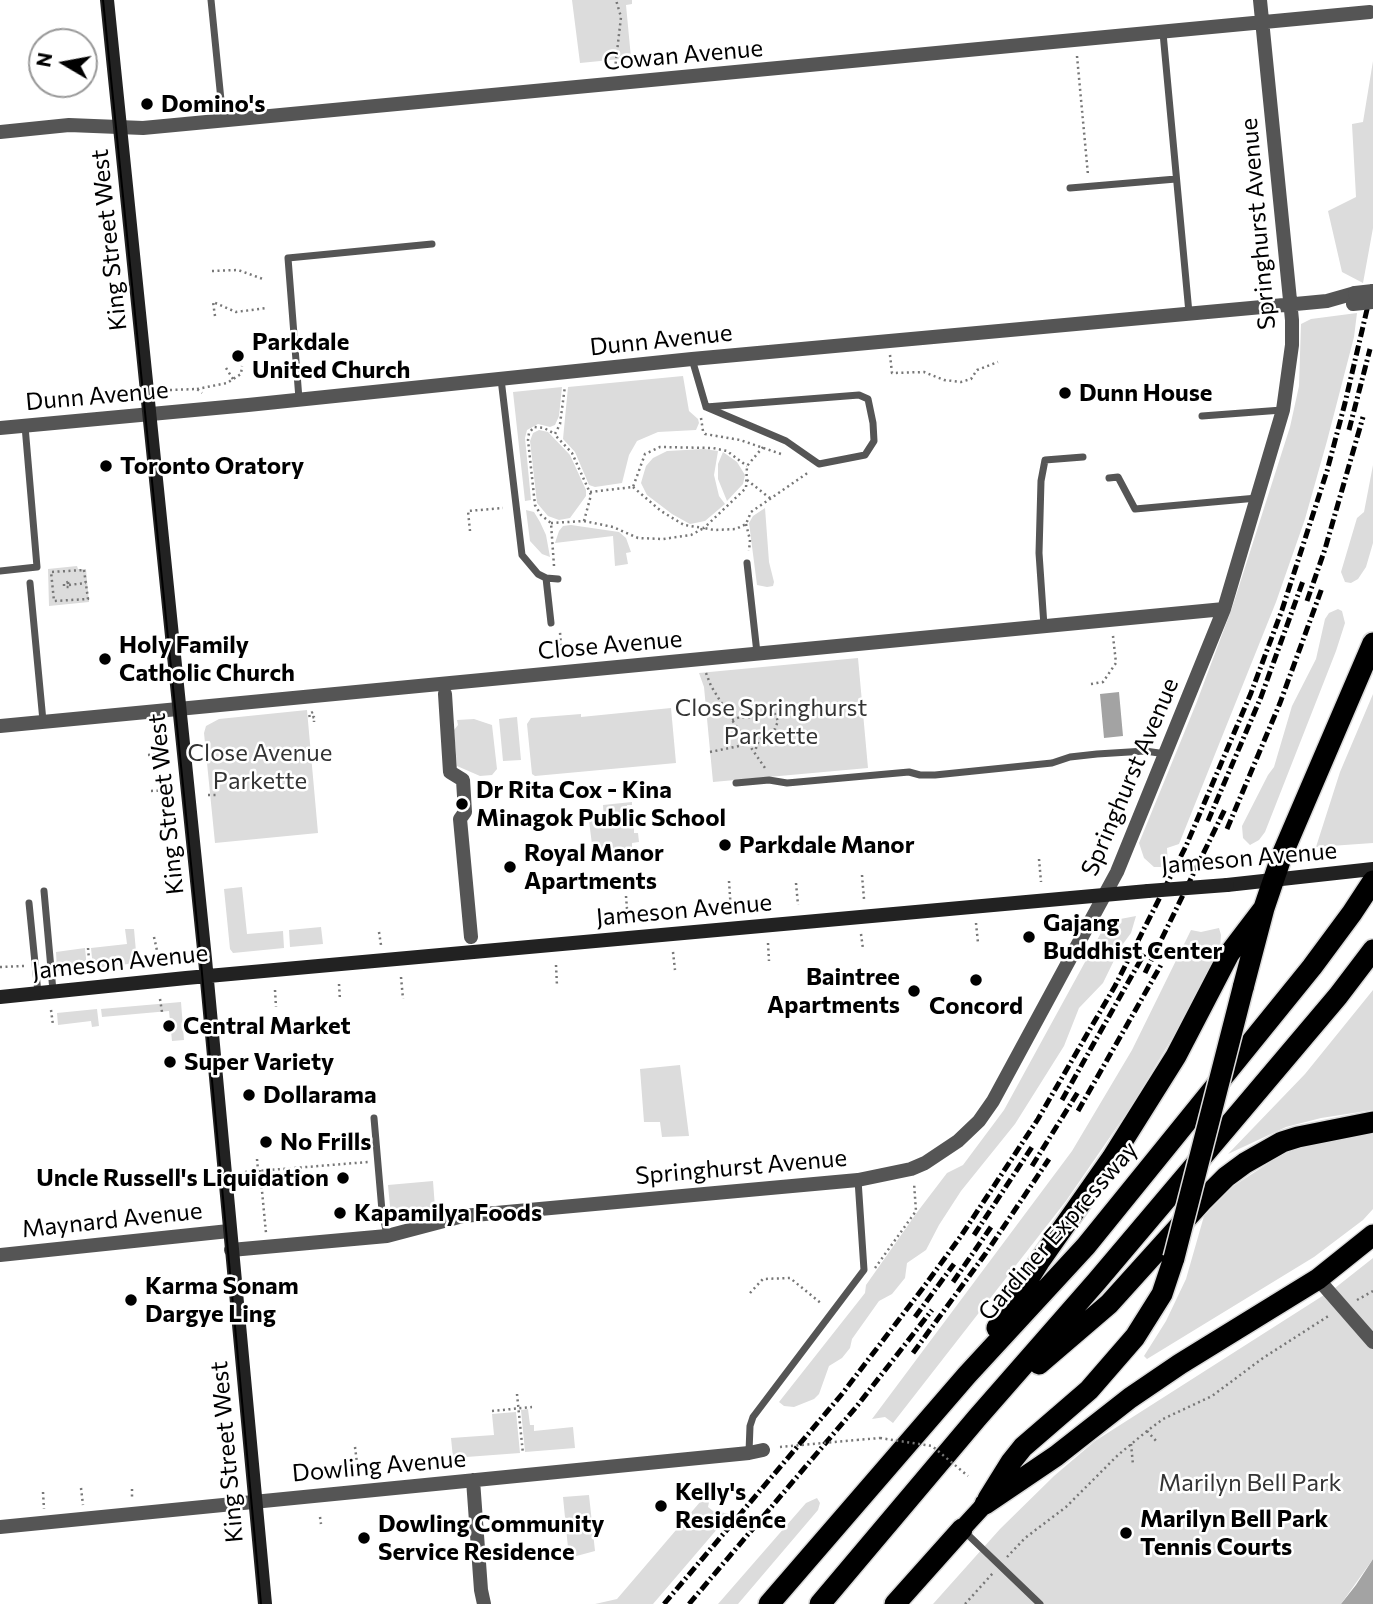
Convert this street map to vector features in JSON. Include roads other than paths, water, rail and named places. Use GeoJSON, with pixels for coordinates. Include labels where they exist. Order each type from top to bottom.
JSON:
{"type":"FeatureCollection","features":[{"type":"Feature","properties":{"kind":"highway"},"geometry":{"type":"LineString","coordinates":[[985,1504],[1023,1447],[1089,1390],[1135,1337],[1162,1294],[1174,1258],[1264,908],[1282,855],[1373,643]]}},
{"type":"Feature","properties":{"kind":"highway","name":"Gardiner Expressway"},"geometry":{"type":"LineString","coordinates":[[769,1604],[967,1375],[1086,1246],[1312,967],[1373,881]]}},
{"type":"Feature","properties":{"kind":"highway"},"geometry":{"type":"LineString","coordinates":[[967,1375],[1039,1262],[1112,1158],[1176,1056],[1229,954],[1264,908]]}},
{"type":"Feature","properties":{"kind":"highway"},"geometry":{"type":"LineString","coordinates":[[820,1604],[1160,1207],[1338,996],[1373,950]]}},
{"type":"Feature","properties":{"kind":"highway"},"geometry":{"type":"LineString","coordinates":[[977,1418],[1109,1304],[1226,1177],[1282,1142],[1373,1122]]}},
{"type":"Feature","properties":{"kind":"highway"},"geometry":{"type":"LineString","coordinates":[[985,1504],[1056,1456],[1130,1398],[1318,1279],[1373,1235]]}},
{"type":"Feature","properties":{"kind":"highway"},"geometry":{"type":"LineString","coordinates":[[895,1604],[962,1529]]}},
{"type":"Feature","properties":{"kind":"main road","name":"King Street West"},"geometry":{"type":"LineString","coordinates":[[107,0],[180,709],[265,1604]]}},
{"type":"Feature","properties":{"kind":"main road","name":"Jameson Avenue"},"geometry":{"type":"LineString","coordinates":[[0,997],[1105,894],[1274,881],[1373,869]]}},
{"type":"Feature","properties":{"kind":"main road"},"geometry":{"type":"LineString","coordinates":[[962,1529],[985,1504]]}},
{"type":"Feature","properties":{"kind":"street","name":"Springhurst Avenue"},"geometry":{"type":"LineString","coordinates":[[231,1251],[387,1236],[463,1216],[858,1180],[918,1166],[941,1154],[979,1121],[993,1101],[1117,872],[1224,609],[1283,410],[1292,345],[1291,304],[1260,0]]}},
{"type":"Feature","properties":{"kind":"street","name":"Cowan Avenue"},"geometry":{"type":"LineString","coordinates":[[0,132],[69,125],[143,128],[1370,12]]}},
{"type":"Feature","properties":{"kind":"street","name":"Dunn Avenue"},"geometry":{"type":"LineString","coordinates":[[0,428],[692,359],[1327,301],[1354,298],[1373,290]]}},
{"type":"Feature","properties":{"kind":"street","name":"Dunn Avenue"},"geometry":{"type":"LineString","coordinates":[[1354,298],[1373,302]]}},
{"type":"Feature","properties":{"kind":"street","name":"Close Avenue"},"geometry":{"type":"LineString","coordinates":[[0,726],[1224,609]]}},
{"type":"Feature","properties":{"kind":"street"},"geometry":{"type":"LineString","coordinates":[[445,694],[450,772],[463,780],[465,812],[460,819],[471,937]]}},
{"type":"Feature","properties":{"kind":"street","name":"Maynard Avenue"},"geometry":{"type":"LineString","coordinates":[[0,1255],[229,1231]]}},
{"type":"Feature","properties":{"kind":"street"},"geometry":{"type":"LineString","coordinates":[[1318,1279],[1373,1342]]}},
{"type":"Feature","properties":{"kind":"street","name":"Dowling Avenue"},"geometry":{"type":"LineString","coordinates":[[0,1527],[756,1451]]}},
{"type":"Feature","properties":{"kind":"street"},"geometry":{"type":"LineString","coordinates":[[473,1480],[484,1604]]}},
{"type":"Feature","properties":{"kind":"lane"},"geometry":{"type":"LineString","coordinates":[[211,0],[223,120]]}},
{"type":"Feature","properties":{"kind":"lane"},"geometry":{"type":"LineString","coordinates":[[1163,33],[1189,313]]}},
{"type":"Feature","properties":{"kind":"lane"},"geometry":{"type":"LineString","coordinates":[[1070,188],[1176,178]]}},
{"type":"Feature","properties":{"kind":"lane"},"geometry":{"type":"LineString","coordinates":[[299,399],[288,258],[432,244]]}},
{"type":"Feature","properties":{"kind":"lane"},"geometry":{"type":"LineString","coordinates":[[692,359],[706,407]]}},
{"type":"Feature","properties":{"kind":"lane"},"geometry":{"type":"LineString","coordinates":[[501,378],[522,555],[538,574],[558,579]]}},
{"type":"Feature","properties":{"kind":"lane"},"geometry":{"type":"LineString","coordinates":[[859,395],[868,399],[874,440],[865,456],[819,464],[786,441],[706,407],[859,395]]}},
{"type":"Feature","properties":{"kind":"lane"},"geometry":{"type":"LineString","coordinates":[[1202,416],[1283,410]]}},
{"type":"Feature","properties":{"kind":"lane"},"geometry":{"type":"LineString","coordinates":[[0,570],[37,567],[25,425]]}},
{"type":"Feature","properties":{"kind":"lane"},"geometry":{"type":"LineString","coordinates":[[1044,626],[1040,553],[1041,481],[1045,460],[1083,457]]}},
{"type":"Feature","properties":{"kind":"lane"},"geometry":{"type":"LineString","coordinates":[[1109,478],[1118,477],[1135,509],[1258,498]]}},
{"type":"Feature","properties":{"kind":"lane"},"geometry":{"type":"LineString","coordinates":[[747,563],[757,653]]}},
{"type":"Feature","properties":{"kind":"lane"},"geometry":{"type":"LineString","coordinates":[[546,578],[551,623]]}},
{"type":"Feature","properties":{"kind":"lane"},"geometry":{"type":"LineString","coordinates":[[30,583],[43,722]]}},
{"type":"Feature","properties":{"kind":"lane"},"geometry":{"type":"LineString","coordinates":[[736,783],[769,780],[787,783],[909,772],[935,775],[1052,763],[1070,757],[1097,754],[1144,751],[1166,754]]}},
{"type":"Feature","properties":{"kind":"lane"},"geometry":{"type":"LineString","coordinates":[[44,891],[53,992]]}},
{"type":"Feature","properties":{"kind":"lane"},"geometry":{"type":"LineString","coordinates":[[29,903],[38,993]]}},
{"type":"Feature","properties":{"kind":"lane"},"geometry":{"type":"LineString","coordinates":[[374,1118],[382,1211],[387,1236]]}},
{"type":"Feature","properties":{"kind":"lane"},"geometry":{"type":"LineString","coordinates":[[756,1451],[750,1426],[753,1417],[864,1270],[858,1180]]}},
{"type":"Feature","properties":{"kind":"lane"},"geometry":{"type":"LineString","coordinates":[[962,1529],[1040,1604]]}},
{"type":"Feature","properties":{"kind":"tram line"},"geometry":{"type":"LineString","coordinates":[[103,0],[200,952],[261,1604]]}},
{"type":"Feature","properties":{"kind":"railway"},"geometry":{"type":"LineString","coordinates":[[664,1604],[842,1394],[961,1236],[1038,1119],[1115,986],[1186,846],[1251,693],[1282,610],[1327,471],[1373,284]]}},
{"type":"Feature","properties":{"kind":"railway"},"geometry":{"type":"LineString","coordinates":[[1349,430],[1370,349]]}},
{"type":"Feature","properties":{"kind":"railway"},"geometry":{"type":"LineString","coordinates":[[1307,601],[1363,417]]}},
{"type":"Feature","properties":{"kind":"railway"},"geometry":{"type":"LineString","coordinates":[[1208,821],[1261,697],[1303,581]]}},
{"type":"Feature","properties":{"kind":"railway"},"geometry":{"type":"LineString","coordinates":[[1227,829],[1280,703],[1322,588]]}},
{"type":"Feature","properties":{"kind":"railway"},"geometry":{"type":"LineString","coordinates":[[1145,973],[1225,809]]}},
{"type":"Feature","properties":{"kind":"railway"},"geometry":{"type":"LineString","coordinates":[[1062,1100],[1144,954]]}},
{"type":"Feature","properties":{"kind":"railway"},"geometry":{"type":"LineString","coordinates":[[1078,1111],[1161,965]]}},
{"type":"Feature","properties":{"kind":"railway"},"geometry":{"type":"LineString","coordinates":[[1032,1166],[1078,1092]]}},
{"type":"Feature","properties":{"kind":"railway"},"geometry":{"type":"LineString","coordinates":[[974,1235],[1032,1147]]}},
{"type":"Feature","properties":{"kind":"railway"},"geometry":{"type":"LineString","coordinates":[[913,1353],[986,1253],[1049,1159]]}},
{"type":"Feature","properties":{"kind":"railway"},"geometry":{"type":"LineString","coordinates":[[953,1282],[991,1227]]}},
{"type":"Feature","properties":{"kind":"railway"},"geometry":{"type":"LineString","coordinates":[[915,1317],[954,1264]]}},
{"type":"Feature","properties":{"kind":"railway"},"geometry":{"type":"LineString","coordinates":[[689,1604],[857,1406],[932,1310]]}},
{"type":"Feature","properties":{"kind":"place","name":"Domino's"},"geometry":{"type":"Point","coordinates":[147,104]}},
{"type":"Feature","properties":{"kind":"place","name":"Parkdale United Church"},"geometry":{"type":"Point","coordinates":[238,356]}},
{"type":"Feature","properties":{"kind":"place","name":"Dunn House"},"geometry":{"type":"Point","coordinates":[1065,393]}},
{"type":"Feature","properties":{"kind":"place","name":"Toronto Oratory"},"geometry":{"type":"Point","coordinates":[106,466]}},
{"type":"Feature","properties":{"kind":"place","name":"Holy Family Catholic Church"},"geometry":{"type":"Point","coordinates":[105,659]}},
{"type":"Feature","properties":{"kind":"place","name":"Dr Rita Cox - Kina Minagok Public School"},"geometry":{"type":"Point","coordinates":[462,804]}},
{"type":"Feature","properties":{"kind":"place","name":"Parkdale Manor"},"geometry":{"type":"Point","coordinates":[725,845]}},
{"type":"Feature","properties":{"kind":"place","name":"Royal Manor Apartments"},"geometry":{"type":"Point","coordinates":[510,867]}},
{"type":"Feature","properties":{"kind":"place","name":"Gajang Buddhist Center"},"geometry":{"type":"Point","coordinates":[1029,937]}},
{"type":"Feature","properties":{"kind":"place","name":"Concord"},"geometry":{"type":"Point","coordinates":[976,980]}},
{"type":"Feature","properties":{"kind":"place","name":"Baintree Apartments"},"geometry":{"type":"Point","coordinates":[914,991]}},
{"type":"Feature","properties":{"kind":"place","name":"Central Market"},"geometry":{"type":"Point","coordinates":[169,1026]}},
{"type":"Feature","properties":{"kind":"place","name":"Super Variety"},"geometry":{"type":"Point","coordinates":[170,1062]}},
{"type":"Feature","properties":{"kind":"place","name":"Dollarama"},"geometry":{"type":"Point","coordinates":[249,1095]}},
{"type":"Feature","properties":{"kind":"place","name":"No Frills"},"geometry":{"type":"Point","coordinates":[266,1142]}},
{"type":"Feature","properties":{"kind":"place","name":"Uncle Russell's Liquidation"},"geometry":{"type":"Point","coordinates":[343,1178]}},
{"type":"Feature","properties":{"kind":"place","name":"Kapamilya Foods"},"geometry":{"type":"Point","coordinates":[340,1213]}},
{"type":"Feature","properties":{"kind":"place","name":"Karma Sonam Dargye Ling"},"geometry":{"type":"Point","coordinates":[131,1300]}},
{"type":"Feature","properties":{"kind":"place","name":"Kelly's Residence"},"geometry":{"type":"Point","coordinates":[661,1506]}},
{"type":"Feature","properties":{"kind":"place","name":"Marilyn Bell Park Tennis Courts"},"geometry":{"type":"Point","coordinates":[1126,1533]}},
{"type":"Feature","properties":{"kind":"place","name":"Dowling Community Service Residence"},"geometry":{"type":"Point","coordinates":[364,1538]}},
{"type":"Feature","properties":{"kind":"park label","name":"Close Springhurst Parkette"},"geometry":{"type":"Point","coordinates":[771,722]}},
{"type":"Feature","properties":{"kind":"park label","name":"Close Avenue Parkette"},"geometry":{"type":"Point","coordinates":[260,767]}},
{"type":"Feature","properties":{"kind":"park label","name":"Marilyn Bell Park"},"geometry":{"type":"Point","coordinates":[1250,1483]}}]}
